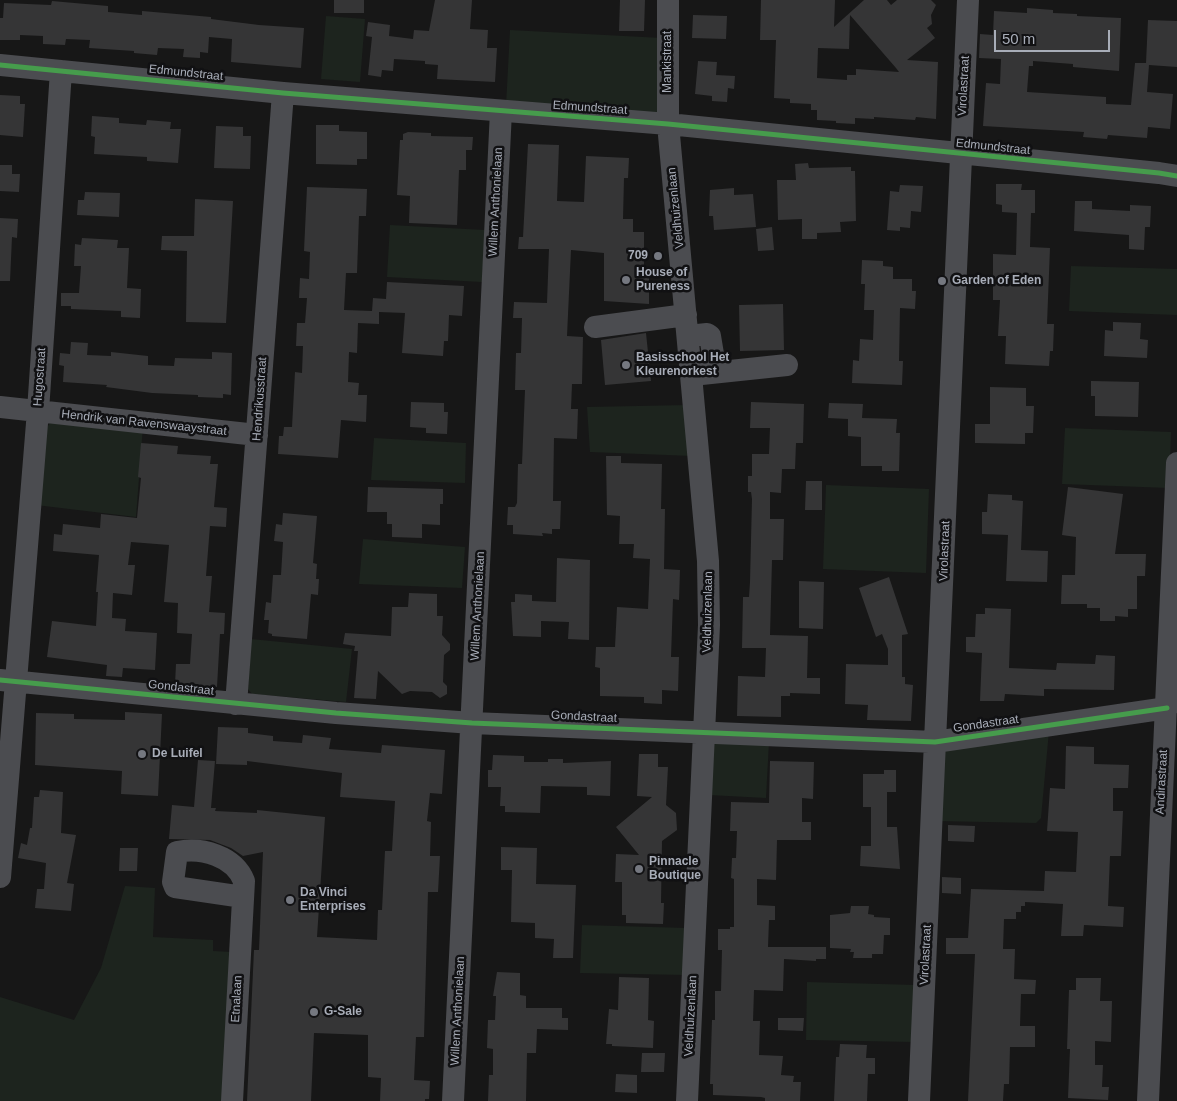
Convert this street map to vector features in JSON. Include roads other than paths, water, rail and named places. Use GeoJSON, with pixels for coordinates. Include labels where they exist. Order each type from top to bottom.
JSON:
{"type":"FeatureCollection","features":[{"type":"Feature","properties":{"kind":"street","name":"Mankistraat"},"geometry":{"type":"LineString","coordinates":[[668,0],[668,124]]}},
{"type":"Feature","properties":{"kind":"street","name":"Virolastraat"},"geometry":{"type":"LineString","coordinates":[[919,1101],[968,0]]}},
{"type":"Feature","properties":{"kind":"street","name":"Edmundstraat"},"geometry":{"type":"LineString","coordinates":[[0,65],[283,93],[668,124],[1177,176]]}},
{"type":"Feature","properties":{"kind":"street","name":"Hugostraat"},"geometry":{"type":"LineString","coordinates":[[0,877],[9,681],[38,411],[61,71]]}},
{"type":"Feature","properties":{"kind":"street","name":"Hendrikusstraat"},"geometry":{"type":"LineString","coordinates":[[236,704],[283,93]]}},
{"type":"Feature","properties":{"kind":"street","name":"Willem Anthonielaan"},"geometry":{"type":"LineString","coordinates":[[453,1101],[501,111]]}},
{"type":"Feature","properties":{"kind":"street","name":"Veldhuizenlaan"},"geometry":{"type":"LineString","coordinates":[[668,124],[708,561],[709,625],[686,1101]]}},
{"type":"Feature","properties":{"kind":"street"},"geometry":{"type":"LineString","coordinates":[[595,327],[687,326],[710,336],[716,372]]}},
{"type":"Feature","properties":{"kind":"street"},"geometry":{"type":"LineString","coordinates":[[692,375],[787,365]]}},
{"type":"Feature","properties":{"kind":"street","name":"Hendrik van Ravenswaaystraat"},"geometry":{"type":"LineString","coordinates":[[0,406],[257,435]]}},
{"type":"Feature","properties":{"kind":"street","name":"Andirastraat"},"geometry":{"type":"LineString","coordinates":[[1148,1101],[1177,462]]}},
{"type":"Feature","properties":{"kind":"street","name":"Gondastraat"},"geometry":{"type":"LineString","coordinates":[[9,681],[236,704],[472,723],[935,742],[1167,708]]}},
{"type":"Feature","properties":{"kind":"street","name":"Etnalaan"},"geometry":{"type":"LineString","coordinates":[[232,1101],[243,897]]}},
{"type":"Feature","properties":{"kind":"place","name":"709"},"geometry":{"type":"Point","coordinates":[658,256]}},
{"type":"Feature","properties":{"kind":"place","name":"House of Pureness"},"geometry":{"type":"Point","coordinates":[626,280]}},
{"type":"Feature","properties":{"kind":"place","name":"Garden of Eden"},"geometry":{"type":"Point","coordinates":[942,281]}},
{"type":"Feature","properties":{"kind":"place","name":"Basisschool Het Kleurenorkest"},"geometry":{"type":"Point","coordinates":[626,365]}},
{"type":"Feature","properties":{"kind":"place","name":"De Luifel"},"geometry":{"type":"Point","coordinates":[142,754]}},
{"type":"Feature","properties":{"kind":"place","name":"Pinnacle Boutique"},"geometry":{"type":"Point","coordinates":[639,869]}},
{"type":"Feature","properties":{"kind":"place","name":"Da Vinci Enterprises"},"geometry":{"type":"Point","coordinates":[290,900]}},
{"type":"Feature","properties":{"kind":"place","name":"G-Sale"},"geometry":{"type":"Point","coordinates":[314,1012]}}]}
